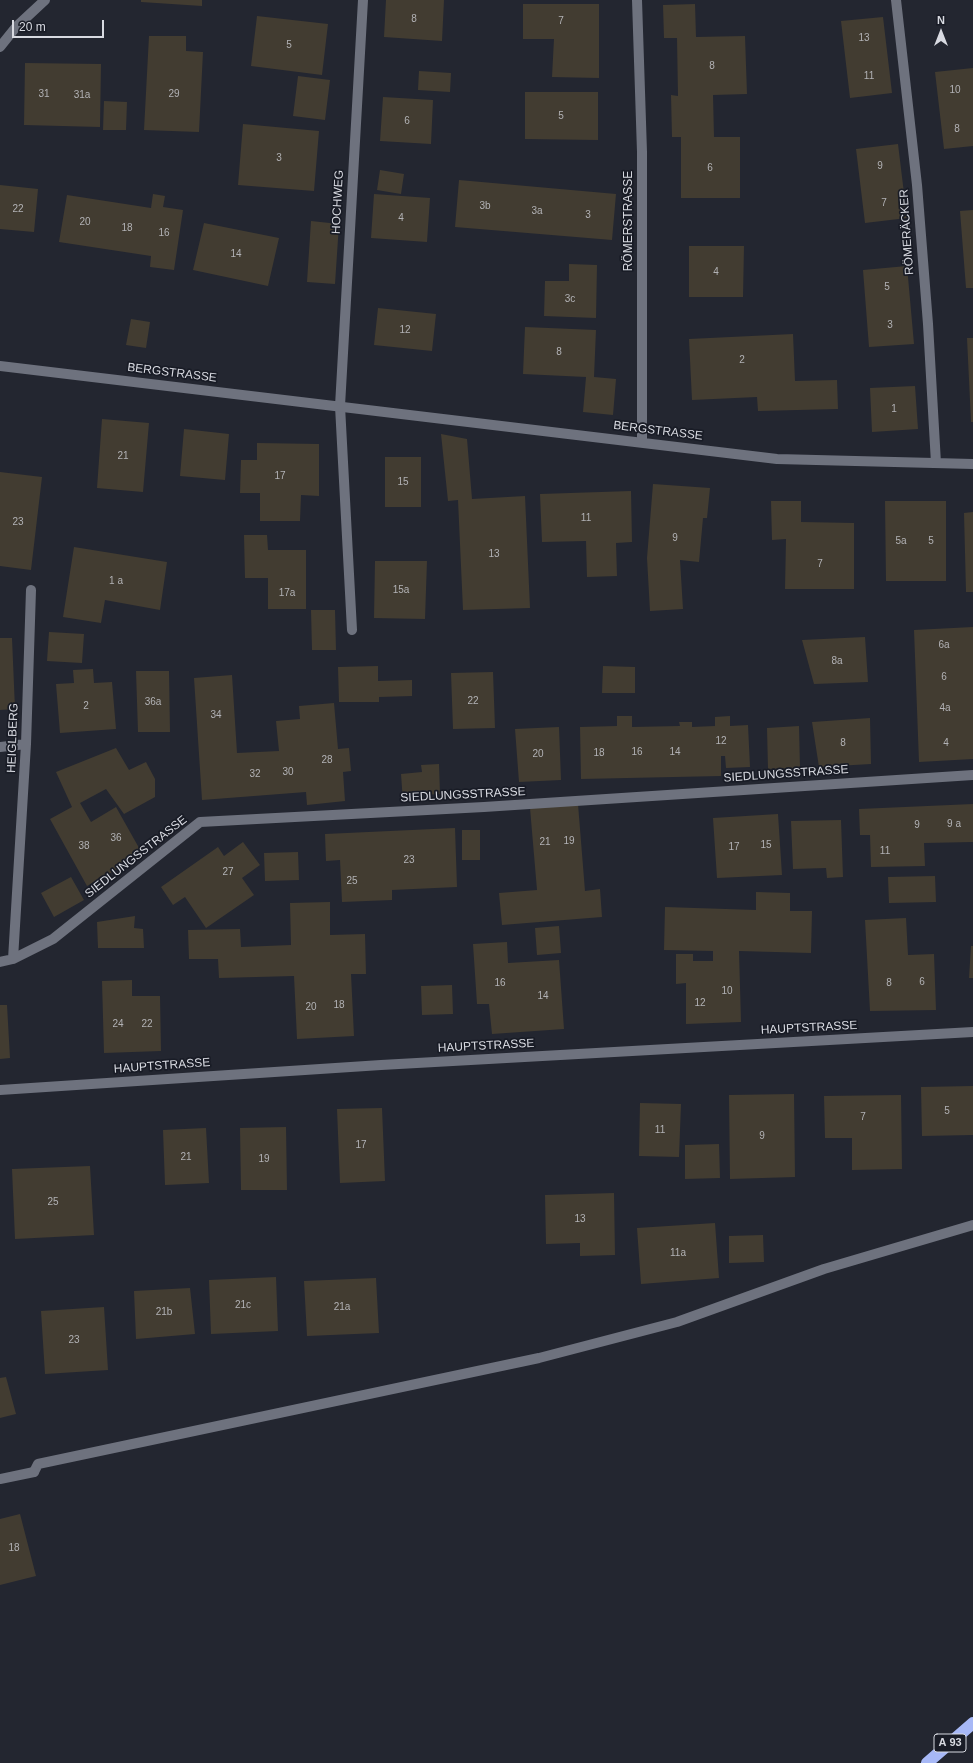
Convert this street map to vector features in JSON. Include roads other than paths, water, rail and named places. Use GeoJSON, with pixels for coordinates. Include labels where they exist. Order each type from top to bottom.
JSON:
{"type":"FeatureCollection","features":[{"type":"Feature","properties":{"kind":"highway","name":"A 93"},"geometry":{"type":"LineString","coordinates":[[927,1763],[973,1723]]}},
{"type":"Feature","properties":{"kind":"street"},"geometry":{"type":"LineString","coordinates":[[0,47],[16,27],[44,0]]}},
{"type":"Feature","properties":{"kind":"street","name":"HOCHWEG"},"geometry":{"type":"LineString","coordinates":[[340,406],[363,0]]}},
{"type":"Feature","properties":{"kind":"street","name":"RÖMERSTRASSE"},"geometry":{"type":"LineString","coordinates":[[636,0],[642,152],[642,442]]}},
{"type":"Feature","properties":{"kind":"street","name":"RÖMERÄCKER"},"geometry":{"type":"LineString","coordinates":[[896,0],[917,185],[928,324],[936,463]]}},
{"type":"Feature","properties":{"kind":"street","name":"BERGSTRASSE"},"geometry":{"type":"LineString","coordinates":[[0,366],[777,459],[973,464]]}},
{"type":"Feature","properties":{"kind":"street"},"geometry":{"type":"LineString","coordinates":[[340,406],[352,630]]}},
{"type":"Feature","properties":{"kind":"street","name":"HEIGLBERG"},"geometry":{"type":"LineString","coordinates":[[13,959],[26,744],[31,590]]}},
{"type":"Feature","properties":{"kind":"street"},"geometry":{"type":"LineString","coordinates":[[0,747],[26,744]]}},
{"type":"Feature","properties":{"kind":"street","name":"SIEDLUNGSSTRASSE"},"geometry":{"type":"LineString","coordinates":[[0,962],[13,959],[53,939],[200,822],[484,807],[973,775]]}},
{"type":"Feature","properties":{"kind":"street","name":"HAUPTSTRASSE"},"geometry":{"type":"LineString","coordinates":[[0,1090],[381,1065],[973,1032]]}},
{"type":"Feature","properties":{"kind":"street"},"geometry":{"type":"LineString","coordinates":[[0,1479],[34,1472],[38,1464],[539,1358],[677,1322],[824,1269],[973,1225]]}}]}
